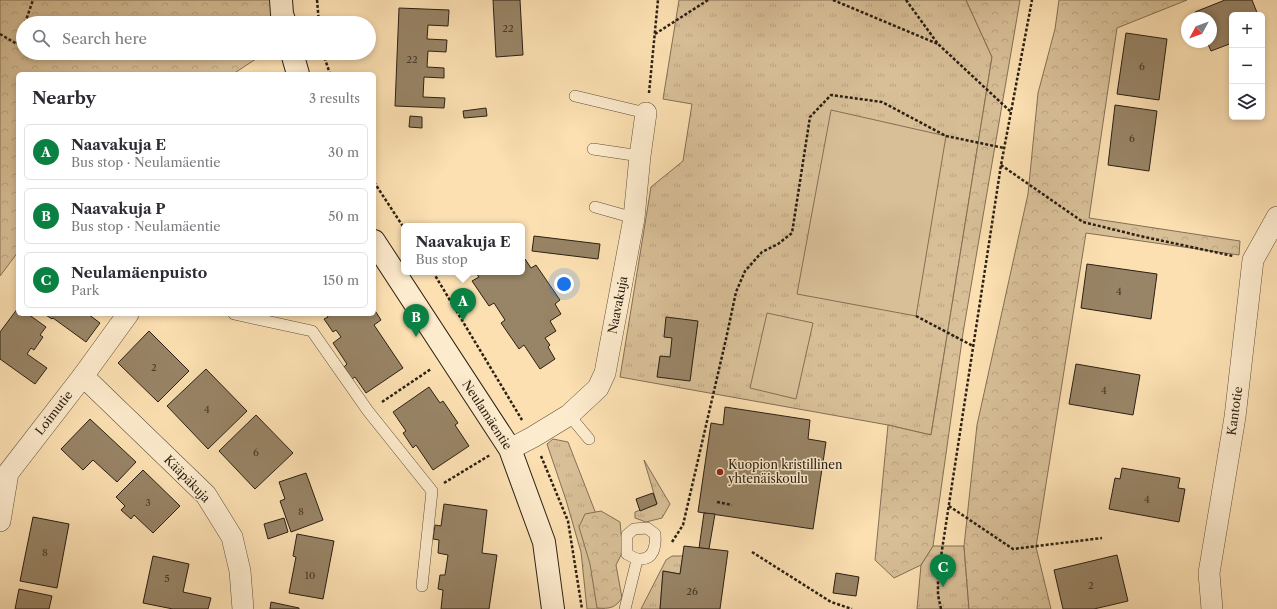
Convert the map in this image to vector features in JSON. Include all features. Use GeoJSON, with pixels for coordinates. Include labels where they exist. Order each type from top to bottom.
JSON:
{"type":"FeatureCollection","features":[{"type":"Feature","properties":{"kind":"street"},"geometry":{"type":"LineString","coordinates":[[281,0],[282,16]]}},
{"type":"Feature","properties":{"kind":"street"},"geometry":{"type":"LineString","coordinates":[[294,60],[297,72]]}},
{"type":"Feature","properties":{"kind":"street","name":"Naavakuja"},"geometry":{"type":"LineString","coordinates":[[501,451],[533,437],[569,415],[598,388],[605,373],[634,218],[646,113]]}},
{"type":"Feature","properties":{"kind":"street","name":"Kantotie"},"geometry":{"type":"LineString","coordinates":[[1212,609],[1209,573],[1235,417],[1253,260],[1277,217]]}},
{"type":"Feature","properties":{"kind":"street","name":"Neulamäentie"},"geometry":{"type":"LineString","coordinates":[[376,244],[501,451],[544,542],[553,609]]}},
{"type":"Feature","properties":{"kind":"street","name":"Loimutie"},"geometry":{"type":"LineString","coordinates":[[0,521],[8,473],[83,376],[127,316]]}},
{"type":"Feature","properties":{"kind":"street","name":"Kääpäkuja"},"geometry":{"type":"LineString","coordinates":[[83,376],[206,495],[232,537],[240,571],[242,609]]}},
{"type":"Feature","properties":{"kind":"lane"},"geometry":{"type":"LineString","coordinates":[[575,96],[646,113]]}},
{"type":"Feature","properties":{"kind":"lane"},"geometry":{"type":"LineString","coordinates":[[593,149],[640,156]]}},
{"type":"Feature","properties":{"kind":"lane"},"geometry":{"type":"LineString","coordinates":[[595,206],[634,218]]}},
{"type":"Feature","properties":{"kind":"lane"},"geometry":{"type":"LineString","coordinates":[[243,316],[312,331],[368,411],[432,490],[422,586]]}},
{"type":"Feature","properties":{"kind":"lane"},"geometry":{"type":"LineString","coordinates":[[569,415],[589,439]]}},
{"type":"Feature","properties":{"kind":"lane"},"geometry":{"type":"LineString","coordinates":[[625,609],[637,560]]}},
{"type":"Feature","properties":{"kind":"path"},"geometry":{"type":"LineString","coordinates":[[27,16],[33,0]]}},
{"type":"Feature","properties":{"kind":"path"},"geometry":{"type":"LineString","coordinates":[[317,0],[318,16]]}},
{"type":"Feature","properties":{"kind":"path"},"geometry":{"type":"LineString","coordinates":[[646,113],[658,0]]}},
{"type":"Feature","properties":{"kind":"path"},"geometry":{"type":"LineString","coordinates":[[655,34],[708,0]]}},
{"type":"Feature","properties":{"kind":"path"},"geometry":{"type":"LineString","coordinates":[[833,0],[938,44]]}},
{"type":"Feature","properties":{"kind":"path"},"geometry":{"type":"LineString","coordinates":[[906,0],[938,44],[1010,112]]}},
{"type":"Feature","properties":{"kind":"path"},"geometry":{"type":"LineString","coordinates":[[941,609],[938,595],[938,576],[1001,165],[1032,0]]}},
{"type":"Feature","properties":{"kind":"path"},"geometry":{"type":"LineString","coordinates":[[0,34],[16,43]]}},
{"type":"Feature","properties":{"kind":"path"},"geometry":{"type":"LineString","coordinates":[[325,60],[329,72]]}},
{"type":"Feature","properties":{"kind":"path"},"geometry":{"type":"LineString","coordinates":[[683,525],[736,292],[745,271],[762,252],[778,244],[792,233],[810,118],[831,95],[882,102],[946,136],[1004,148]]}},
{"type":"Feature","properties":{"kind":"path"},"geometry":{"type":"LineString","coordinates":[[1001,165],[1083,222],[1140,236],[1253,260]]}},
{"type":"Feature","properties":{"kind":"path"},"geometry":{"type":"LineString","coordinates":[[376,185],[401,223]]}},
{"type":"Feature","properties":{"kind":"path"},"geometry":{"type":"LineString","coordinates":[[916,316],[973,346]]}},
{"type":"Feature","properties":{"kind":"path"},"geometry":{"type":"LineString","coordinates":[[368,411],[436,366]]}},
{"type":"Feature","properties":{"kind":"path"},"geometry":{"type":"LineString","coordinates":[[432,490],[501,451]]}},
{"type":"Feature","properties":{"kind":"path"},"geometry":{"type":"LineString","coordinates":[[717,502],[732,505]]}},
{"type":"Feature","properties":{"kind":"path"},"geometry":{"type":"LineString","coordinates":[[949,506],[1013,549],[1102,538]]}},
{"type":"Feature","properties":{"kind":"path"},"geometry":{"type":"LineString","coordinates":[[752,552],[831,602],[852,609]]}},
{"type":"Feature","properties":{"kind":"green space"},"geometry":{"type":"Polygon","coordinates":[[[0,0],[272,0],[271,16],[16,16],[16,60],[254,60],[236,72],[16,72],[16,255],[0,276],[0,0]]]}},
{"type":"Feature","properties":{"kind":"green space"},"geometry":{"type":"Polygon","coordinates":[[[679,0],[966,0],[992,57],[931,435],[888,425],[620,377],[651,187],[683,161],[692,104],[663,99],[679,0]]]}},
{"type":"Feature","properties":{"kind":"green space"},"geometry":{"type":"Polygon","coordinates":[[[966,0],[1020,0],[963,333],[933,546],[921,565],[894,578],[875,560],[888,425],[931,435],[992,57],[966,0]]]}},
{"type":"Feature","properties":{"kind":"green space"},"geometry":{"type":"Polygon","coordinates":[[[1059,0],[1187,0],[1117,28],[1089,218],[1240,241],[1239,255],[1086,233],[1036,547],[1051,609],[969,609],[964,546],[977,425],[1028,194],[1038,93],[1055,29],[1059,0]]]}},
{"type":"Feature","properties":{"kind":"green space"},"geometry":{"type":"Polygon","coordinates":[[[831,110],[946,136],[916,316],[797,294],[831,110]]]}},
{"type":"Feature","properties":{"kind":"green space"},"geometry":{"type":"Polygon","coordinates":[[[767,313],[813,323],[796,399],[750,388],[767,313]]]}},
{"type":"Feature","properties":{"kind":"green space"},"geometry":{"type":"Polygon","coordinates":[[[553,439],[568,442],[598,519],[604,609],[587,609],[581,552],[566,500],[547,444],[553,439]]]}},
{"type":"Feature","properties":{"kind":"green space"},"geometry":{"type":"Polygon","coordinates":[[[644,460],[670,504],[662,518],[646,522],[635,518],[635,512],[657,504],[644,460]]]}},
{"type":"Feature","properties":{"kind":"green space"},"geometry":{"type":"Polygon","coordinates":[[[601,511],[620,522],[622,543],[621,555],[616,565],[622,598],[612,607],[597,608],[590,564],[579,527],[585,514],[601,511]]]}},
{"type":"Feature","properties":{"kind":"green space"},"geometry":{"type":"Polygon","coordinates":[[[933,546],[964,546],[969,609],[917,609],[921,565],[933,546]]]}},
{"type":"Feature","properties":{"kind":"green space"},"geometry":{"type":"Polygon","coordinates":[[[672,556],[683,556],[680,574],[663,571],[660,609],[641,609],[666,560],[672,556]]]}},
{"type":"Feature","properties":{"kind":"building"},"geometry":{"type":"Polygon","coordinates":[[[493,0],[520,0],[523,55],[496,57],[493,0]]]}},
{"type":"Feature","properties":{"kind":"building"},"geometry":{"type":"Polygon","coordinates":[[[1225,0],[1252,0],[1257,12],[1229,12],[1229,44],[1211,51],[1210,48],[1217,48],[1217,12],[1195,12],[1225,0]]]}},
{"type":"Feature","properties":{"kind":"building"},"geometry":{"type":"Polygon","coordinates":[[[399,8],[449,10],[448,26],[428,25],[427,39],[447,40],[446,52],[428,51],[427,67],[444,68],[444,78],[424,77],[423,97],[445,98],[444,108],[395,106],[399,8]]]}},
{"type":"Feature","properties":{"kind":"building"},"geometry":{"type":"Polygon","coordinates":[[[1126,33],[1167,39],[1159,100],[1117,94],[1126,33]]]}},
{"type":"Feature","properties":{"kind":"building"},"geometry":{"type":"Polygon","coordinates":[[[1115,105],[1157,111],[1149,171],[1108,165],[1115,105]]]}},
{"type":"Feature","properties":{"kind":"building"},"geometry":{"type":"Polygon","coordinates":[[[486,108],[487,116],[464,118],[463,111],[486,108]]]}},
{"type":"Feature","properties":{"kind":"building"},"geometry":{"type":"Polygon","coordinates":[[[410,116],[422,117],[422,128],[409,127],[410,116]]]}},
{"type":"Feature","properties":{"kind":"building"},"geometry":{"type":"Polygon","coordinates":[[[534,236],[600,244],[598,259],[532,251],[534,236]]]}},
{"type":"Feature","properties":{"kind":"building"},"geometry":{"type":"Polygon","coordinates":[[[525,259],[531,268],[536,265],[560,300],[555,304],[561,314],[550,321],[556,331],[545,338],[550,345],[548,347],[555,359],[540,369],[524,345],[519,349],[501,323],[505,320],[494,303],[489,306],[472,281],[479,277],[477,275],[525,275],[525,259]]]}},
{"type":"Feature","properties":{"kind":"building"},"geometry":{"type":"Polygon","coordinates":[[[1087,264],[1157,274],[1151,319],[1081,308],[1087,264]]]}},
{"type":"Feature","properties":{"kind":"building"},"geometry":{"type":"Polygon","coordinates":[[[16,311],[16,316],[31,316],[46,327],[40,335],[43,337],[34,350],[31,348],[27,354],[47,368],[35,384],[0,359],[0,332],[16,311]]]}},
{"type":"Feature","properties":{"kind":"building"},"geometry":{"type":"Polygon","coordinates":[[[376,312],[381,320],[374,325],[403,368],[366,393],[355,377],[352,379],[344,367],[347,364],[333,343],[341,337],[336,330],[333,332],[324,319],[327,316],[376,316],[376,312]]]}},
{"type":"Feature","properties":{"kind":"building"},"geometry":{"type":"Polygon","coordinates":[[[47,316],[91,316],[100,323],[86,342],[53,318],[52,319],[47,316]]]}},
{"type":"Feature","properties":{"kind":"building"},"geometry":{"type":"Polygon","coordinates":[[[666,317],[698,321],[690,381],[657,377],[660,356],[670,357],[672,338],[664,337],[666,317]]]}},
{"type":"Feature","properties":{"kind":"building"},"geometry":{"type":"Polygon","coordinates":[[[149,331],[189,371],[158,402],[118,363],[149,331]]]}},
{"type":"Feature","properties":{"kind":"building"},"geometry":{"type":"Polygon","coordinates":[[[1076,364],[1140,375],[1133,415],[1069,404],[1076,364]]]}},
{"type":"Feature","properties":{"kind":"building"},"geometry":{"type":"Polygon","coordinates":[[[206,369],[247,411],[208,449],[167,406],[206,369]]]}},
{"type":"Feature","properties":{"kind":"building"},"geometry":{"type":"Polygon","coordinates":[[[429,387],[440,403],[443,401],[458,423],[455,425],[469,446],[433,470],[416,445],[413,448],[403,433],[406,431],[393,412],[429,387]]]}},
{"type":"Feature","properties":{"kind":"building"},"geometry":{"type":"Polygon","coordinates":[[[725,407],[810,420],[808,439],[826,442],[813,529],[698,512],[711,423],[723,425],[725,407]]]}},
{"type":"Feature","properties":{"kind":"building"},"geometry":{"type":"Polygon","coordinates":[[[256,415],[293,453],[255,489],[219,451],[256,415]]]}},
{"type":"Feature","properties":{"kind":"building"},"geometry":{"type":"Polygon","coordinates":[[[90,419],[136,462],[117,482],[93,460],[83,470],[61,449],[90,419]]]}},
{"type":"Feature","properties":{"kind":"building"},"geometry":{"type":"Polygon","coordinates":[[[1122,468],[1180,478],[1178,488],[1185,489],[1179,522],[1109,509],[1115,478],[1120,479],[1122,468]]]}},
{"type":"Feature","properties":{"kind":"building"},"geometry":{"type":"Polygon","coordinates":[[[143,470],[180,506],[153,533],[134,515],[131,519],[121,510],[125,506],[116,497],[143,470]]]}},
{"type":"Feature","properties":{"kind":"building"},"geometry":{"type":"Polygon","coordinates":[[[306,473],[323,520],[291,532],[280,501],[285,499],[279,482],[306,473]]]}},
{"type":"Feature","properties":{"kind":"building"},"geometry":{"type":"Polygon","coordinates":[[[653,493],[657,504],[640,511],[636,499],[653,493]]]}},
{"type":"Feature","properties":{"kind":"building"},"geometry":{"type":"Polygon","coordinates":[[[444,504],[487,510],[482,553],[497,555],[489,609],[441,609],[443,590],[438,589],[440,575],[445,575],[448,555],[438,553],[439,540],[433,539],[435,525],[441,526],[444,504]]]}},
{"type":"Feature","properties":{"kind":"building"},"geometry":{"type":"Polygon","coordinates":[[[704,513],[715,514],[709,549],[699,548],[704,513]]]}},
{"type":"Feature","properties":{"kind":"building"},"geometry":{"type":"Polygon","coordinates":[[[33,517],[69,524],[57,588],[20,581],[33,517]]]}},
{"type":"Feature","properties":{"kind":"building"},"geometry":{"type":"Polygon","coordinates":[[[284,518],[288,532],[268,539],[264,524],[284,518]]]}},
{"type":"Feature","properties":{"kind":"building"},"geometry":{"type":"Polygon","coordinates":[[[297,534],[334,541],[323,599],[289,593],[296,557],[293,556],[297,534]]]}},
{"type":"Feature","properties":{"kind":"building"},"geometry":{"type":"Polygon","coordinates":[[[684,546],[728,551],[720,609],[660,609],[663,571],[680,574],[684,546]]]}},
{"type":"Feature","properties":{"kind":"building"},"geometry":{"type":"Polygon","coordinates":[[[1117,555],[1128,601],[1094,609],[1063,609],[1054,570],[1117,555]]]}},
{"type":"Feature","properties":{"kind":"building"},"geometry":{"type":"Polygon","coordinates":[[[153,556],[189,564],[183,592],[211,598],[208,609],[173,609],[143,603],[153,556]]]}},
{"type":"Feature","properties":{"kind":"building"},"geometry":{"type":"Polygon","coordinates":[[[836,573],[859,577],[856,596],[833,593],[836,573]]]}},
{"type":"Feature","properties":{"kind":"building"},"geometry":{"type":"Polygon","coordinates":[[[19,589],[52,596],[49,609],[15,609],[19,589]]]}},
{"type":"Feature","properties":{"kind":"building"},"geometry":{"type":"Polygon","coordinates":[[[271,602],[299,608],[299,609],[270,609],[271,602]]]}},
{"type":"Feature","properties":{"kind":"place","name":"Naavakuja E"},"geometry":{"type":"Point","coordinates":[463,321]}},
{"type":"Feature","properties":{"kind":"place","name":"Naavakuja P"},"geometry":{"type":"Point","coordinates":[416,337]}},
{"type":"Feature","properties":{"kind":"place","name":"Kuopion kristillinen yhtenäiskoulu"},"geometry":{"type":"Point","coordinates":[720,472]}},
{"type":"Feature","properties":{"kind":"place","name":"Neulamäenpuisto"},"geometry":{"type":"Point","coordinates":[943,587]}}]}
